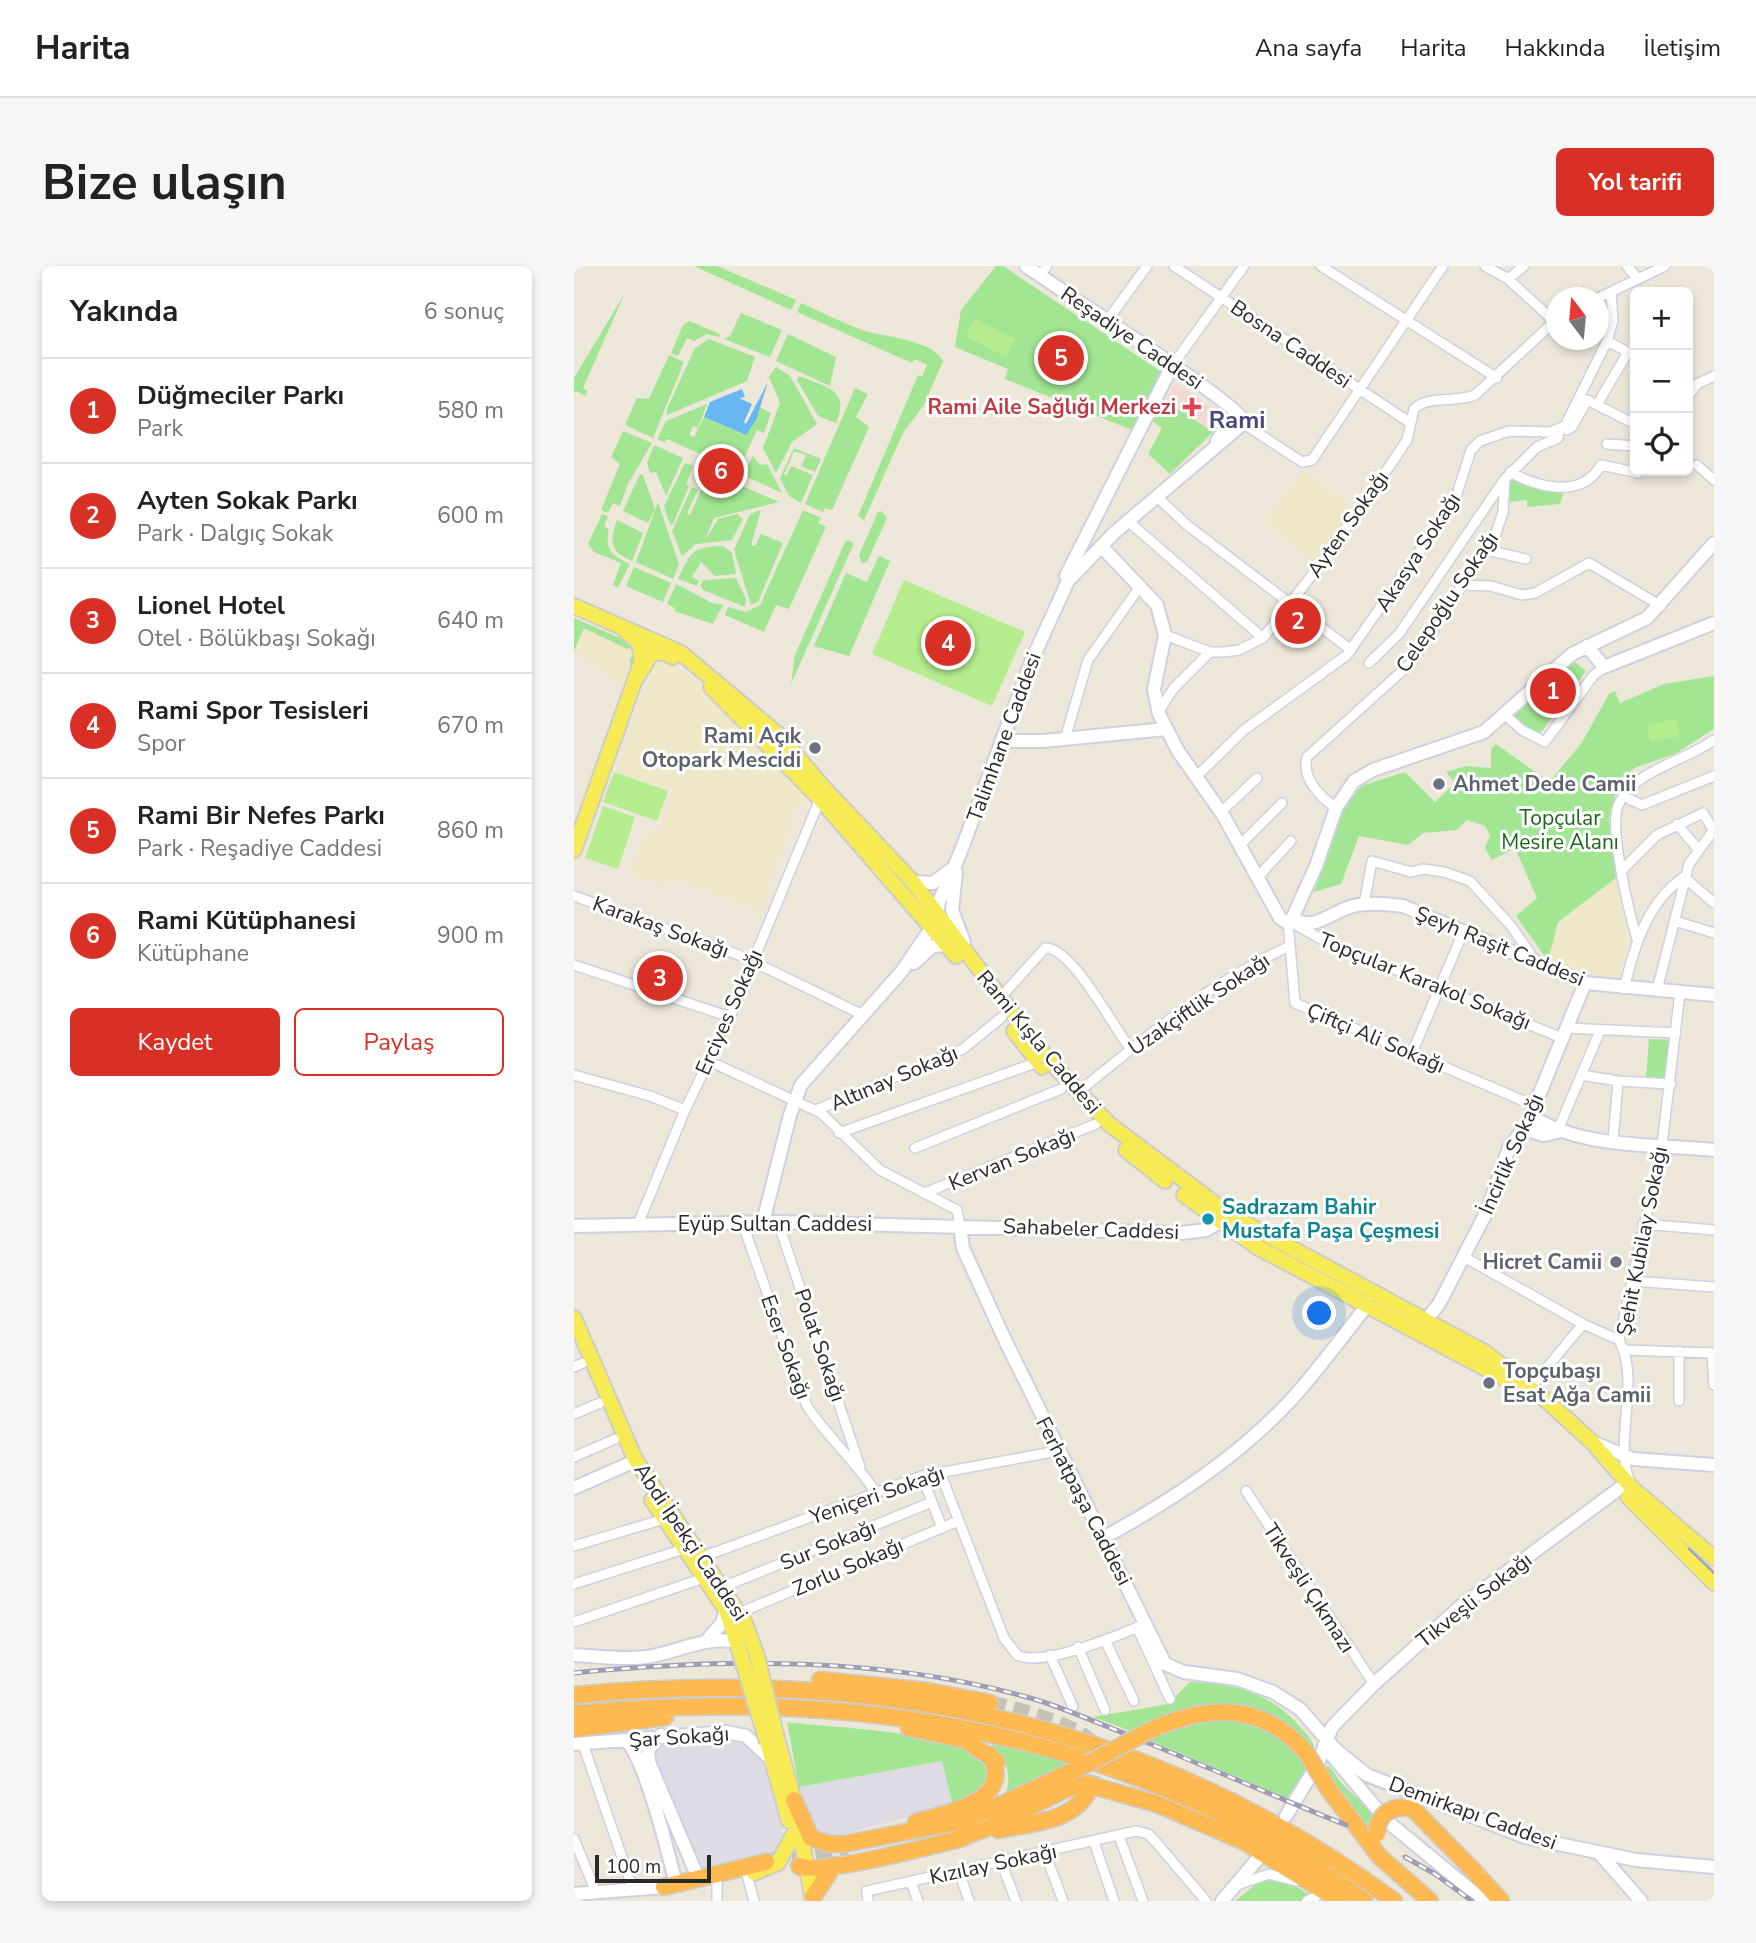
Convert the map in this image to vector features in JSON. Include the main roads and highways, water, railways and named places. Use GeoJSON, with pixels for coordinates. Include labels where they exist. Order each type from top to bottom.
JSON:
{"type":"FeatureCollection","features":[{"type":"Feature","properties":{"kind":"highway"},"geometry":{"type":"LineString","coordinates":[[574,1695],[785,1681],[862,1682],[990,1703]]}},
{"type":"Feature","properties":{"kind":"highway"},"geometry":{"type":"LineString","coordinates":[[723,1687],[805,1689],[893,1698],[1003,1719],[1080,1738],[1151,1765],[1241,1805],[1299,1838],[1394,1901]]}},
{"type":"Feature","properties":{"kind":"highway"},"geometry":{"type":"LineString","coordinates":[[574,1729],[744,1705]]}},
{"type":"Feature","properties":{"kind":"highway"},"geometry":{"type":"LineString","coordinates":[[574,1714],[744,1705],[855,1711],[970,1728],[1092,1764],[1201,1805],[1261,1835],[1364,1901]]}},
{"type":"Feature","properties":{"kind":"highway"},"geometry":{"type":"LineString","coordinates":[[855,1711],[882,1723],[965,1740],[990,1755],[998,1763],[1002,1773],[997,1797]]}},
{"type":"Feature","properties":{"kind":"highway"},"geometry":{"type":"LineString","coordinates":[[848,1851],[921,1839],[968,1826],[1034,1797],[1147,1732],[1189,1715],[1230,1711],[1265,1722],[1289,1737],[1312,1759],[1329,1790],[1380,1857],[1430,1901]]}},
{"type":"Feature","properties":{"kind":"highway"},"geometry":{"type":"LineString","coordinates":[[818,1841],[883,1830],[973,1803],[990,1792],[995,1781],[996,1769],[990,1755]]}},
{"type":"Feature","properties":{"kind":"highway"},"geometry":{"type":"LineString","coordinates":[[794,1800],[808,1834],[818,1841],[844,1843],[957,1822],[1092,1764]]}},
{"type":"Feature","properties":{"kind":"highway"},"geometry":{"type":"LineString","coordinates":[[1092,1764],[1207,1820],[1340,1901]]}},
{"type":"Feature","properties":{"kind":"highway"},"geometry":{"type":"LineString","coordinates":[[954,1840],[990,1827],[1066,1789],[1087,1784],[1157,1804],[1245,1842]]}},
{"type":"Feature","properties":{"kind":"highway"},"geometry":{"type":"LineString","coordinates":[[803,1867],[834,1866],[1058,1817],[1077,1807],[1087,1794]]}},
{"type":"Feature","properties":{"kind":"highway"},"geometry":{"type":"LineString","coordinates":[[1399,1875],[1377,1834],[1379,1821],[1389,1810],[1413,1809],[1501,1901]]}},
{"type":"Feature","properties":{"kind":"highway"},"geometry":{"type":"LineString","coordinates":[[668,1891],[766,1862]]}},
{"type":"Feature","properties":{"kind":"highway"},"geometry":{"type":"LineString","coordinates":[[811,1900],[834,1866]]}},
{"type":"Feature","properties":{"kind":"main road"},"geometry":{"type":"LineString","coordinates":[[574,850],[643,655],[639,642],[580,608]]}},
{"type":"Feature","properties":{"kind":"main road","name":"Rami Kışla Caddesi"},"geometry":{"type":"LineString","coordinates":[[580,608],[652,638],[698,665],[780,736],[821,793],[976,968],[1077,1093],[1109,1124],[1257,1247],[1426,1320],[1486,1353],[1531,1387],[1592,1442],[1626,1488],[1714,1558]]}},
{"type":"Feature","properties":{"kind":"main road","name":"Rami Kışla Caddesi"},"geometry":{"type":"LineString","coordinates":[[636,677],[651,654],[663,652],[706,682],[913,882],[947,945],[1061,1089],[1096,1124],[1219,1215]]}},
{"type":"Feature","properties":{"kind":"main road","name":"Rami Kışla Caddesi"},"geometry":{"type":"LineString","coordinates":[[1329,1277],[1368,1304],[1490,1368],[1517,1387],[1572,1434],[1714,1583]]}},
{"type":"Feature","properties":{"kind":"main road","name":"Abdi İpekçi Caddesi"},"geometry":{"type":"LineString","coordinates":[[574,1318],[631,1462],[664,1519],[704,1578],[750,1632],[747,1653],[761,1673],[773,1761],[811,1900]]}},
{"type":"Feature","properties":{"kind":"main road"},"geometry":{"type":"LineString","coordinates":[[1412,1328],[1426,1320]]}},
{"type":"Feature","properties":{"kind":"main road","name":"Abdi İpekçi Caddesi"},"geometry":{"type":"LineString","coordinates":[[574,1341],[579,1365],[600,1403],[615,1439],[723,1587],[794,1800],[803,1867]]}},
{"type":"Feature","properties":{"kind":"main road"},"geometry":{"type":"LineString","coordinates":[[668,1891],[747,1875],[778,1863],[793,1835]]}},
{"type":"Feature","properties":{"kind":"water"},"geometry":{"type":"Polygon","coordinates":[[[768,382],[756,420],[746,435],[704,417],[710,402],[742,389],[745,397],[739,398],[752,404],[744,422],[746,424],[768,382]]]}},
{"type":"Feature","properties":{"kind":"tunnel"},"geometry":{"type":"LineString","coordinates":[[990,1703],[1047,1719],[1088,1739],[1094,1747],[1097,1765],[1087,1794]]}},
{"type":"Feature","properties":{"kind":"tunnel"},"geometry":{"type":"LineString","coordinates":[[768,1861],[848,1851]]}},
{"type":"Feature","properties":{"kind":"tram line"},"geometry":{"type":"LineString","coordinates":[[1689,1549],[1714,1573]]}},
{"type":"Feature","properties":{"kind":"railway"},"geometry":{"type":"LineString","coordinates":[[574,1673],[690,1665],[807,1664],[924,1675],[981,1686],[1037,1700],[1073,1713],[1346,1825]]}},
{"type":"Feature","properties":{"kind":"railway"},"geometry":{"type":"LineString","coordinates":[[1405,1857],[1435,1874],[1472,1901]]}},
{"type":"Feature","properties":{"kind":"place","name":"Rami Bir Nefes Parkı"},"geometry":{"type":"Point","coordinates":[1061,358]}},
{"type":"Feature","properties":{"kind":"place","name":"Rami Aile Sağlığı Merkezi"},"geometry":{"type":"Point","coordinates":[1192,407]}},
{"type":"Feature","properties":{"kind":"place","name":"Rami Kütüphanesi"},"geometry":{"type":"Point","coordinates":[721,471]}},
{"type":"Feature","properties":{"kind":"place","name":"Ayten Sokak Parkı"},"geometry":{"type":"Point","coordinates":[1298,621]}},
{"type":"Feature","properties":{"kind":"place","name":"Rami Spor Tesisleri"},"geometry":{"type":"Point","coordinates":[948,643]}},
{"type":"Feature","properties":{"kind":"place","name":"Düğmeciler Parkı"},"geometry":{"type":"Point","coordinates":[1553,691]}},
{"type":"Feature","properties":{"kind":"place","name":"Rami Açık Otopark Mescidi"},"geometry":{"type":"Point","coordinates":[815,748]}},
{"type":"Feature","properties":{"kind":"place","name":"Ahmet Dede Camii"},"geometry":{"type":"Point","coordinates":[1439,784]}},
{"type":"Feature","properties":{"kind":"place","name":"Lionel Hotel"},"geometry":{"type":"Point","coordinates":[660,978]}},
{"type":"Feature","properties":{"kind":"place","name":"Sadrazam Bahir Mustafa Paşa Çeşmesi"},"geometry":{"type":"Point","coordinates":[1208,1219]}},
{"type":"Feature","properties":{"kind":"place","name":"Hicret Camii"},"geometry":{"type":"Point","coordinates":[1616,1262]}},
{"type":"Feature","properties":{"kind":"place","name":"Topçubaşı Esat Ağa Camii"},"geometry":{"type":"Point","coordinates":[1489,1383]}},
{"type":"Feature","properties":{"kind":"district","name":"Rami"},"geometry":{"type":"Point","coordinates":[1237,420]}},
{"type":"Feature","properties":{"kind":"park label","name":"Topçular Mesire Alanı"},"geometry":{"type":"Point","coordinates":[1560,830]}}]}
